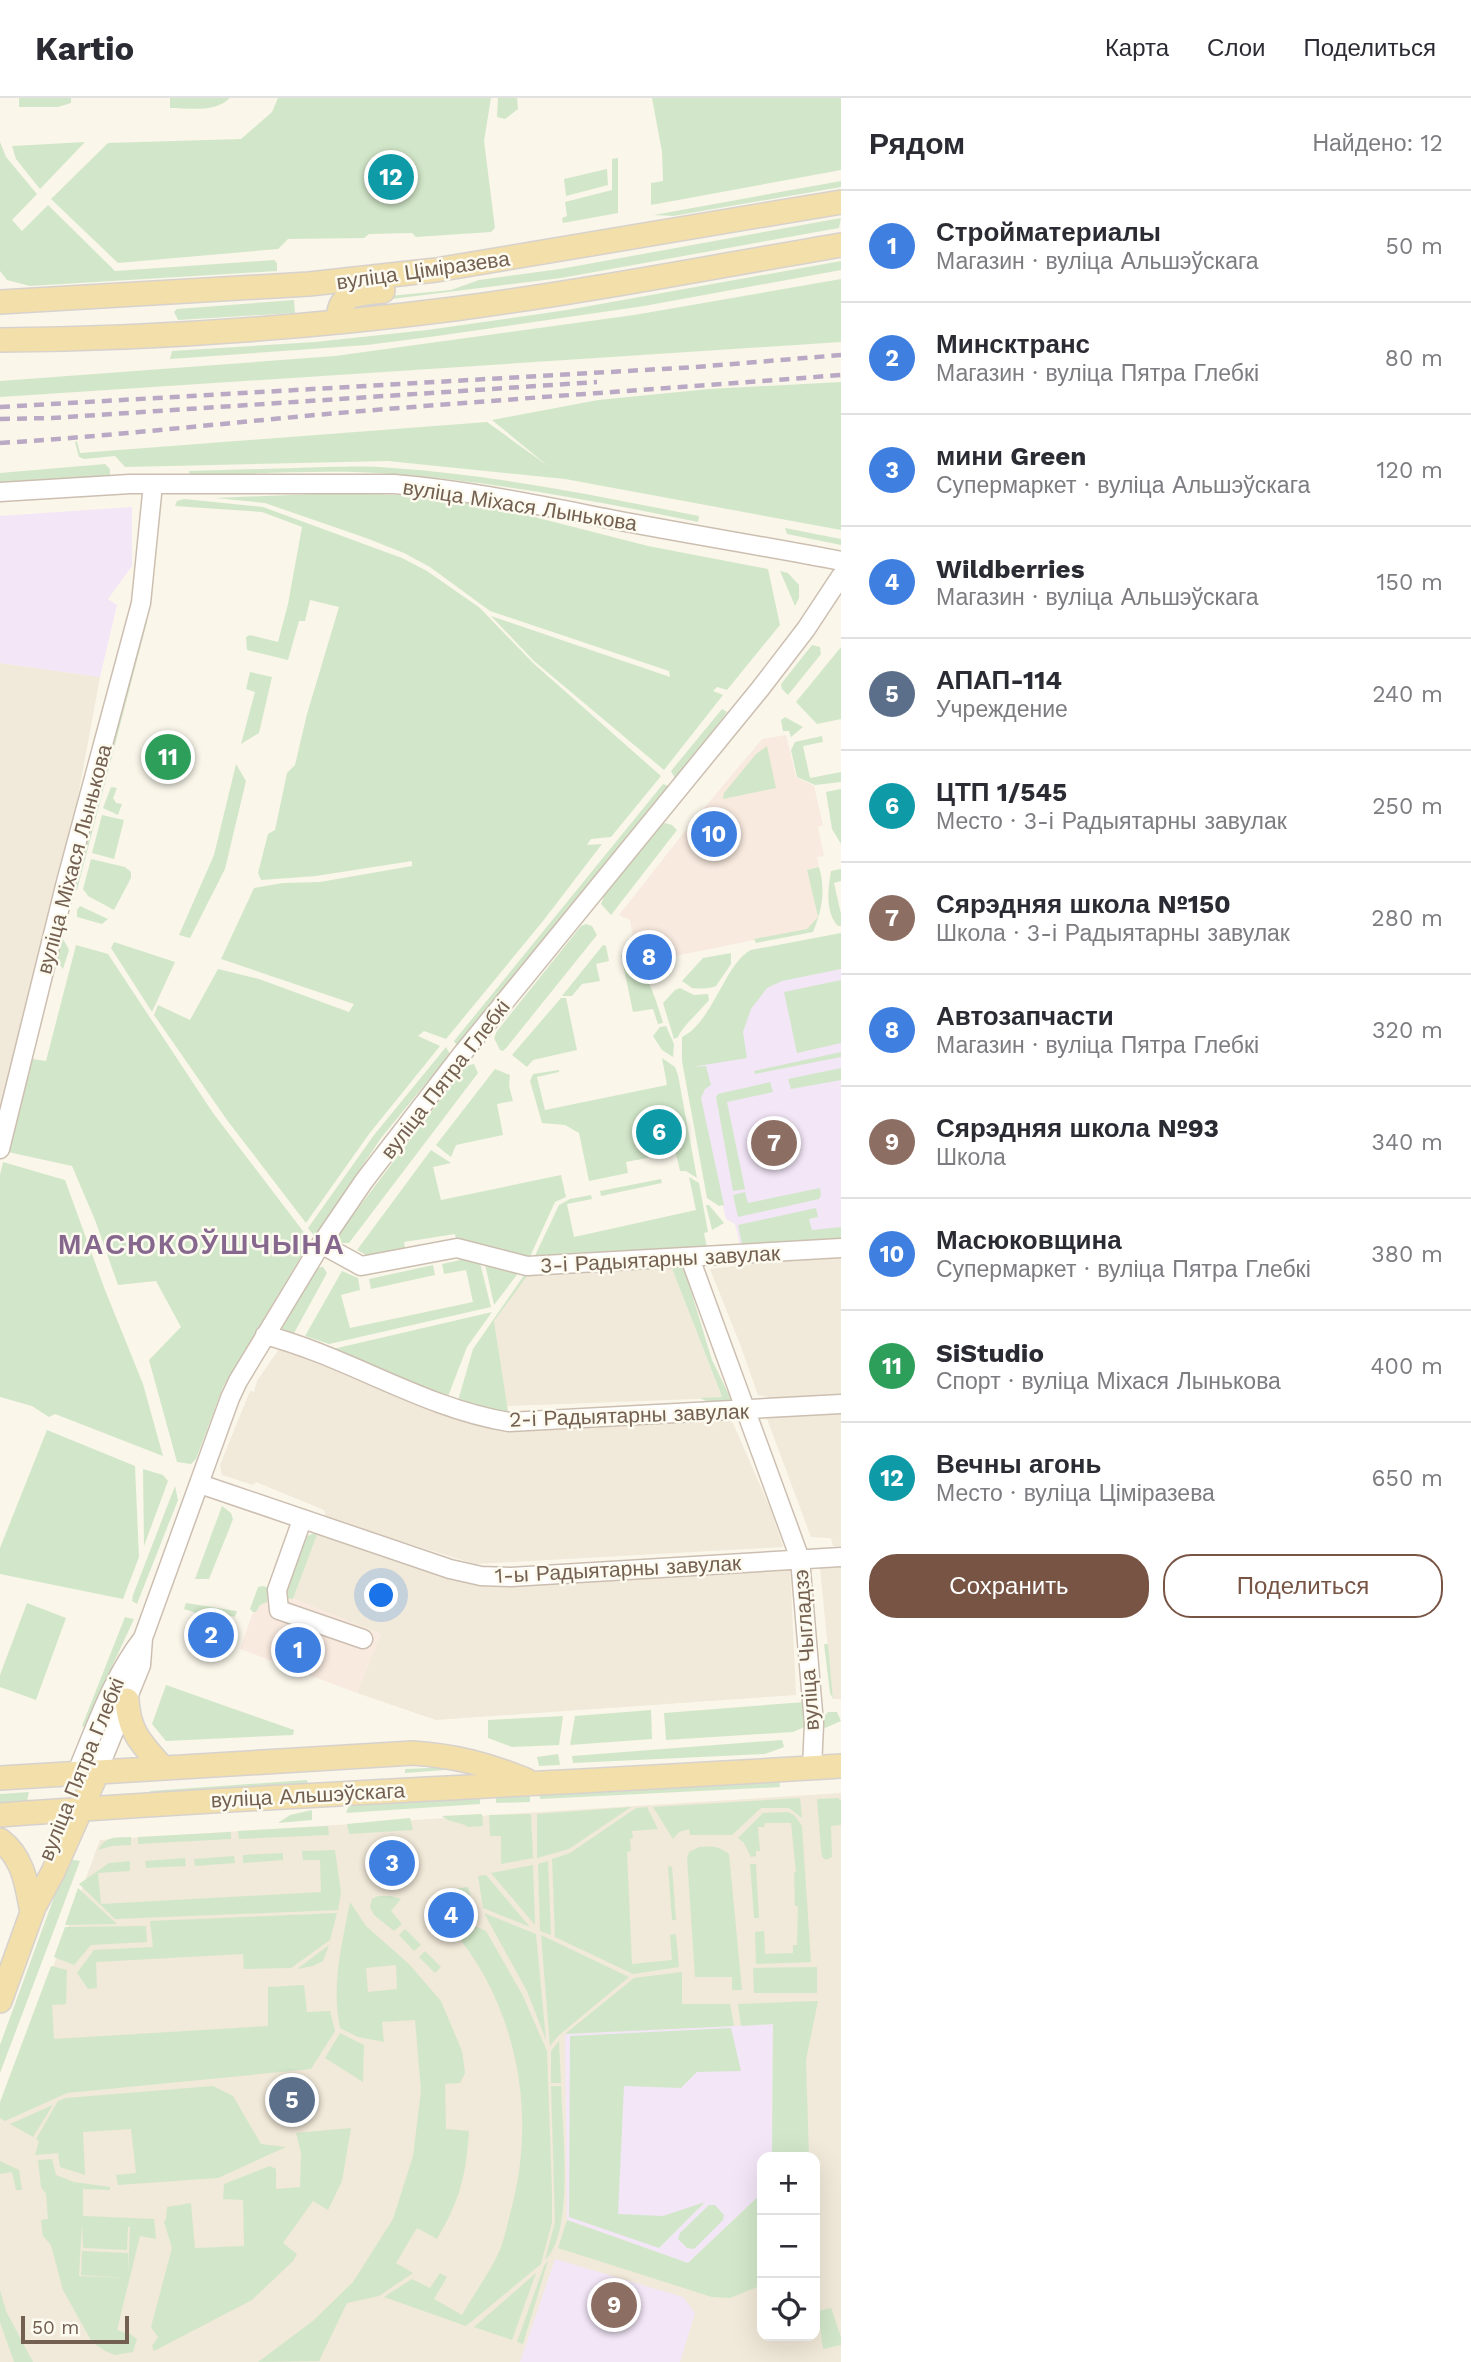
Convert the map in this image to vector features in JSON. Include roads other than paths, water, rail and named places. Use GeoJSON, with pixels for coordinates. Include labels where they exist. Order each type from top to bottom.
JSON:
{"type":"FeatureCollection","features":[{"type":"Feature","properties":{"kind":"main road","name":"вуліца Ціміразева"},"geometry":{"type":"LineString","coordinates":[[0,302],[309,284],[475,264],[841,202]]}},
{"type":"Feature","properties":{"kind":"main road"},"geometry":{"type":"LineString","coordinates":[[794,253],[841,233]]}},
{"type":"Feature","properties":{"kind":"main road","name":"вуліца Ціміразева"},"geometry":{"type":"LineString","coordinates":[[0,340],[129,337],[270,329],[468,307],[611,285],[841,244]]}},
{"type":"Feature","properties":{"kind":"main road"},"geometry":{"type":"LineString","coordinates":[[339,321],[338,309],[342,301],[351,296],[452,281],[475,264]]}},
{"type":"Feature","properties":{"kind":"main road"},"geometry":{"type":"LineString","coordinates":[[127,1700],[132,1730],[163,1768]]}},
{"type":"Feature","properties":{"kind":"main road","name":"вуліца Альшэўскага"},"geometry":{"type":"LineString","coordinates":[[0,1778],[413,1753],[453,1756],[487,1764],[535,1784]]}},
{"type":"Feature","properties":{"kind":"main road","name":"вуліца Альшэўскага"},"geometry":{"type":"LineString","coordinates":[[0,1815],[315,1794],[841,1766]]}},
{"type":"Feature","properties":{"kind":"main road","name":"вуліца Пятра Глебкі"},"geometry":{"type":"LineString","coordinates":[[0,2001],[33,1910],[53,1872],[87,1773]]}},
{"type":"Feature","properties":{"kind":"main road"},"geometry":{"type":"LineString","coordinates":[[0,1840],[10,1849],[22,1869],[33,1910]]}},
{"type":"Feature","properties":{"kind":"street","name":"вуліца Міхася Лынькова"},"geometry":{"type":"LineString","coordinates":[[0,492],[153,485],[346,483],[433,487],[517,500],[841,561]]}},
{"type":"Feature","properties":{"kind":"street","name":"вуліца Міхася Лынькова"},"geometry":{"type":"LineString","coordinates":[[0,1149],[66,883],[141,603],[153,485]]}},
{"type":"Feature","properties":{"kind":"street","name":"вуліца Пятра Глебкі"},"geometry":{"type":"LineString","coordinates":[[87,1773],[117,1678],[143,1637],[230,1398],[321,1244],[364,1181],[462,1054],[760,689],[806,629],[841,576]]}},
{"type":"Feature","properties":{"kind":"street","name":"3-і Радыятарны завулак"},"geometry":{"type":"LineString","coordinates":[[321,1244],[361,1266],[457,1248],[527,1266],[841,1248]]}},
{"type":"Feature","properties":{"kind":"street","name":"вуліца Чыгладзэ"},"geometry":{"type":"LineString","coordinates":[[690,1258],[800,1559],[814,1724],[811,1768]]}},
{"type":"Feature","properties":{"kind":"street","name":"2-і Радыятарны завулак"},"geometry":{"type":"LineString","coordinates":[[265,1335],[311,1350],[449,1408],[509,1422],[841,1404]]}},
{"type":"Feature","properties":{"kind":"street","name":"1-ы Радыятарны завулак"},"geometry":{"type":"LineString","coordinates":[[200,1484],[450,1569],[481,1576],[511,1577],[841,1557]]}},
{"type":"Feature","properties":{"kind":"street"},"geometry":{"type":"LineString","coordinates":[[302,1520],[276,1590],[279,1610],[363,1639]]}},
{"type":"Feature","properties":{"kind":"street","name":"вуліца Пятра Глебкі"},"geometry":{"type":"LineString","coordinates":[[87,1773],[127,1700],[141,1665],[143,1637]]}},
{"type":"Feature","properties":{"kind":"railway"},"geometry":{"type":"LineString","coordinates":[[0,407],[696,367],[841,355]]}},
{"type":"Feature","properties":{"kind":"railway"},"geometry":{"type":"LineString","coordinates":[[0,443],[401,408],[841,375]]}},
{"type":"Feature","properties":{"kind":"railway"},"geometry":{"type":"LineString","coordinates":[[0,419],[52,418],[597,382]]}},
{"type":"Feature","properties":{"kind":"place","name":"Вечны агонь"},"geometry":{"type":"Point","coordinates":[391,177]}},
{"type":"Feature","properties":{"kind":"place","name":"SiStudio"},"geometry":{"type":"Point","coordinates":[168,757]}},
{"type":"Feature","properties":{"kind":"place","name":"Масюковщина"},"geometry":{"type":"Point","coordinates":[714,834]}},
{"type":"Feature","properties":{"kind":"place","name":"Автозапчасти"},"geometry":{"type":"Point","coordinates":[649,957]}},
{"type":"Feature","properties":{"kind":"place","name":"ЦТП 1/545"},"geometry":{"type":"Point","coordinates":[659,1132]}},
{"type":"Feature","properties":{"kind":"place","name":"Сярэдняя школа №150"},"geometry":{"type":"Point","coordinates":[774,1143]}},
{"type":"Feature","properties":{"kind":"place","name":"Минсктранс"},"geometry":{"type":"Point","coordinates":[211,1635]}},
{"type":"Feature","properties":{"kind":"place","name":"Стройматериалы"},"geometry":{"type":"Point","coordinates":[298,1650]}},
{"type":"Feature","properties":{"kind":"place","name":"мини Green"},"geometry":{"type":"Point","coordinates":[392,1863]}},
{"type":"Feature","properties":{"kind":"place","name":"Wildberries"},"geometry":{"type":"Point","coordinates":[451,1915]}},
{"type":"Feature","properties":{"kind":"place","name":"АПАП-114"},"geometry":{"type":"Point","coordinates":[292,2100]}},
{"type":"Feature","properties":{"kind":"place","name":"Сярэдняя школа №93"},"geometry":{"type":"Point","coordinates":[614,2305]}},
{"type":"Feature","properties":{"kind":"district","name":"МАСЮКОЎШЧЫНА"},"geometry":{"type":"Point","coordinates":[202,1244]}}]}
